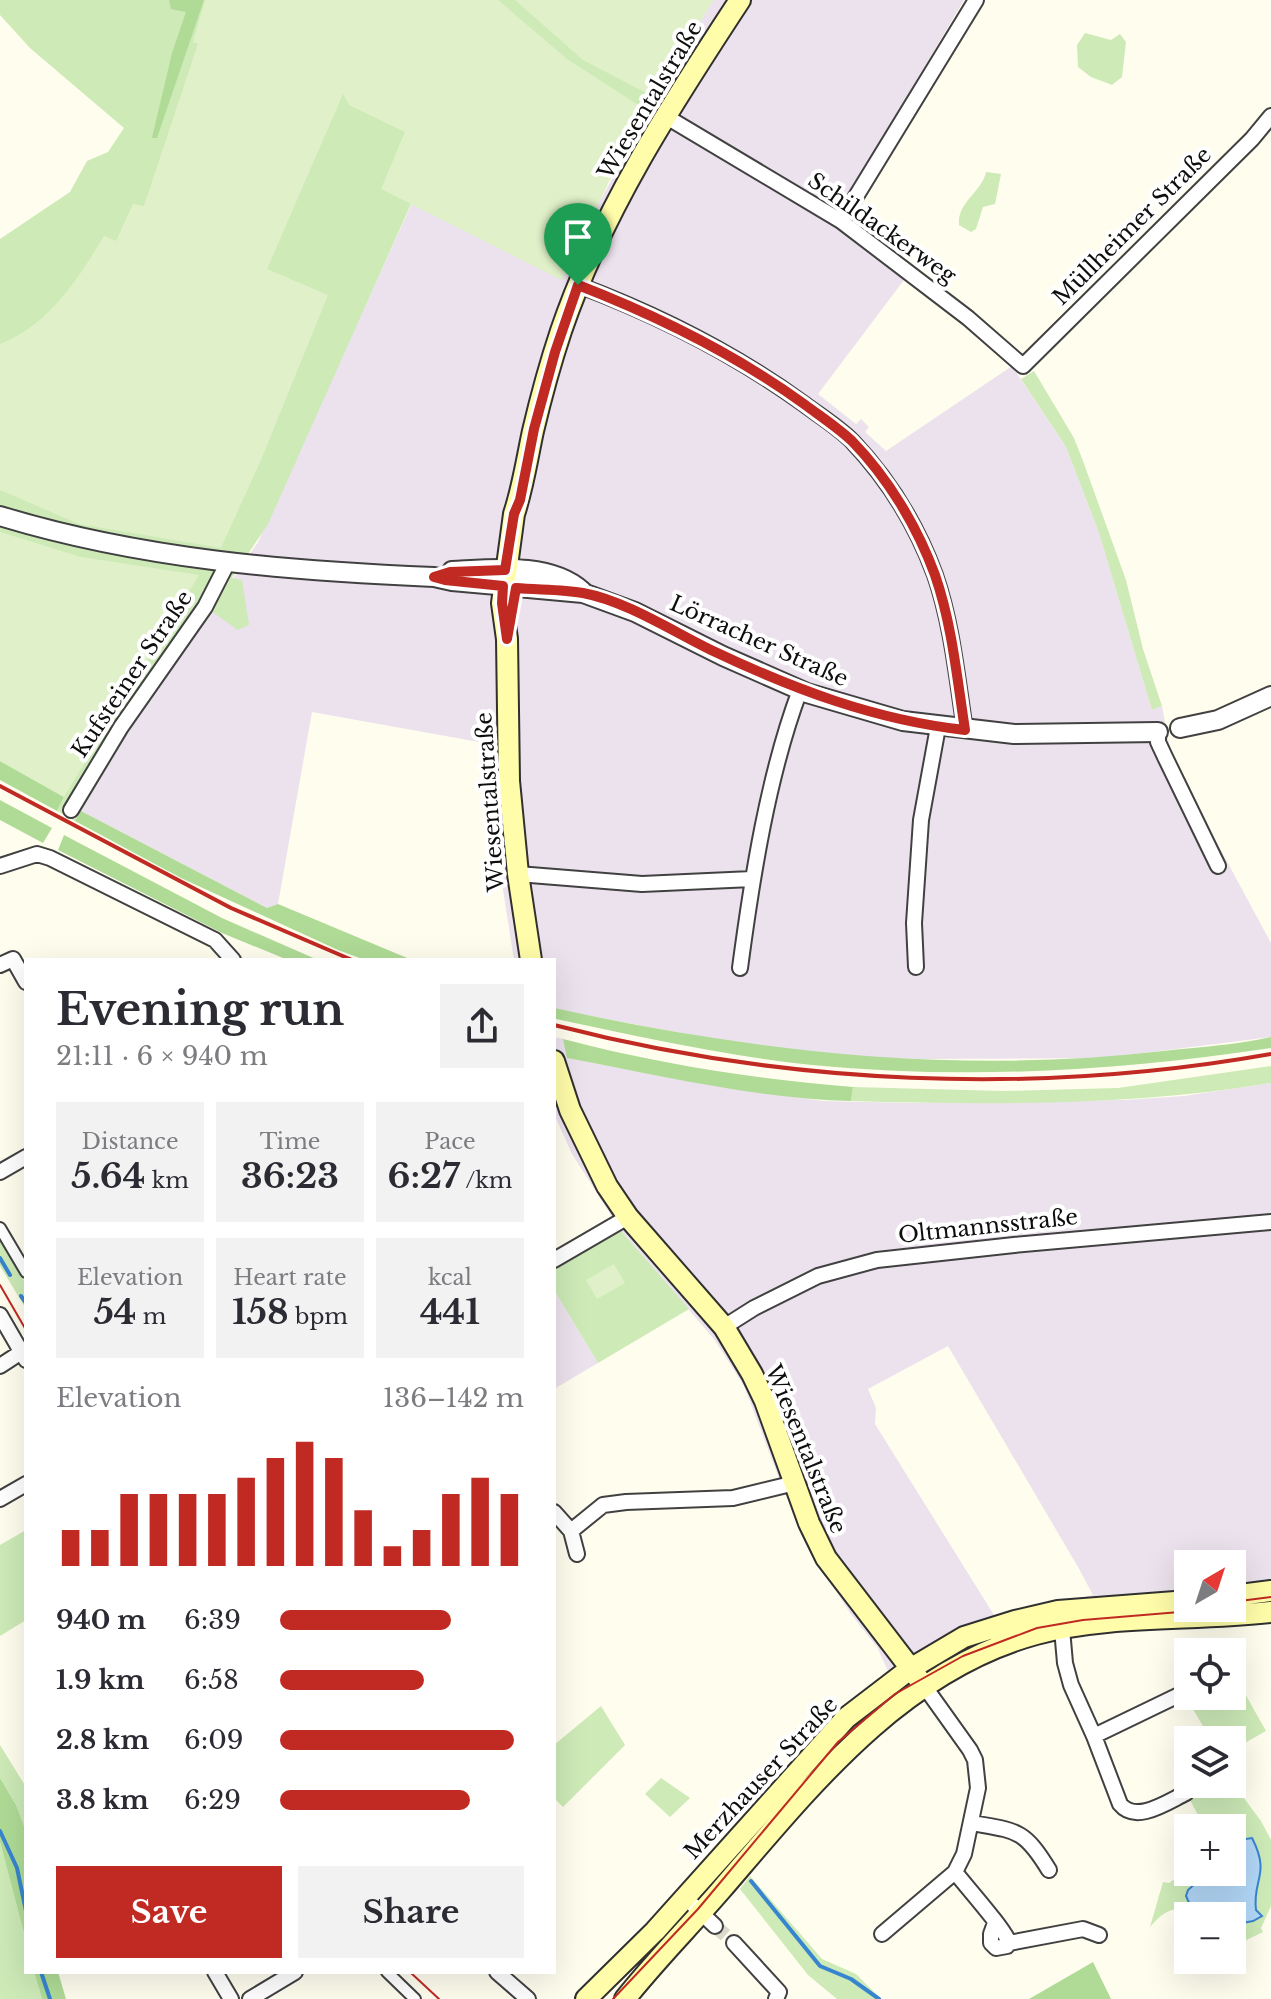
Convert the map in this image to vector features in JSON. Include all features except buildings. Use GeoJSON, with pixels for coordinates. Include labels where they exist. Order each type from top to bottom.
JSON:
{"type":"FeatureCollection","features":[{"type":"Feature","properties":{"kind":"main road","name":"Wiesentalstraße"},"geometry":{"type":"LineString","coordinates":[[531,958],[509,781],[507,639],[511,579],[522,515],[520,500],[534,429],[555,352],[578,285],[615,205],[665,116],[740,0]]}},
{"type":"Feature","properties":{"kind":"main road","name":"Wiesentalstraße"},"geometry":{"type":"LineString","coordinates":[[556,1067],[570,1110],[589,1152],[628,1217],[724,1327],[765,1401],[826,1558],[917,1677]]}},
{"type":"Feature","properties":{"kind":"main road"},"geometry":{"type":"LineString","coordinates":[[1246,1594],[1271,1591]]}},
{"type":"Feature","properties":{"kind":"main road","name":"Merzhauser Straße"},"geometry":{"type":"LineString","coordinates":[[625,1999],[703,1915],[764,1839],[852,1745],[879,1719],[907,1700],[917,1677],[964,1637],[1058,1611],[1174,1602]]}},
{"type":"Feature","properties":{"kind":"main road","name":"Merzhauser Straße"},"geometry":{"type":"LineString","coordinates":[[586,1999],[626,1961],[846,1718],[917,1677],[992,1649],[1062,1629],[1271,1612]]}},
{"type":"Feature","properties":{"kind":"main road"},"geometry":{"type":"LineString","coordinates":[[669,1914],[703,1915],[700,1879]]}},
{"type":"Feature","properties":{"kind":"street"},"geometry":{"type":"LineString","coordinates":[[841,221],[976,0]]}},
{"type":"Feature","properties":{"kind":"street","name":"Schildackerweg"},"geometry":{"type":"LineString","coordinates":[[665,116],[841,221],[968,318],[1023,366]]}},
{"type":"Feature","properties":{"kind":"street","name":"Müllheimer Straße"},"geometry":{"type":"LineString","coordinates":[[1023,366],[1252,139],[1271,116]]}},
{"type":"Feature","properties":{"kind":"street"},"geometry":{"type":"LineString","coordinates":[[578,285],[622,302],[696,338],[776,384],[851,441],[867,459],[900,504],[935,576],[955,665],[965,730]]}},
{"type":"Feature","properties":{"kind":"street","name":"Lörracher Straße"},"geometry":{"type":"LineString","coordinates":[[0,516],[107,544],[228,562],[434,577],[450,572],[511,579],[583,593],[635,612],[800,690],[885,717],[938,727],[1044,734],[1158,732]]}},
{"type":"Feature","properties":{"kind":"street","name":"Kufsteiner Straße"},"geometry":{"type":"LineString","coordinates":[[71,810],[121,727],[205,607],[228,562]]}},
{"type":"Feature","properties":{"kind":"street"},"geometry":{"type":"LineString","coordinates":[[740,968],[752,879],[774,782],[800,690]]}},
{"type":"Feature","properties":{"kind":"street"},"geometry":{"type":"LineString","coordinates":[[1180,728],[1218,720],[1271,696]]}},
{"type":"Feature","properties":{"kind":"street"},"geometry":{"type":"LineString","coordinates":[[916,967],[914,923],[921,820],[938,727]]}},
{"type":"Feature","properties":{"kind":"street"},"geometry":{"type":"LineString","coordinates":[[1158,732],[1158,742],[1218,866]]}},
{"type":"Feature","properties":{"kind":"street"},"geometry":{"type":"LineString","coordinates":[[0,866],[37,854],[50,858],[215,940],[230,956]]}},
{"type":"Feature","properties":{"kind":"street"},"geometry":{"type":"LineString","coordinates":[[518,874],[642,884],[752,879]]}},
{"type":"Feature","properties":{"kind":"street"},"geometry":{"type":"LineString","coordinates":[[0,965],[13,959],[24,978]]}},
{"type":"Feature","properties":{"kind":"street"},"geometry":{"type":"LineString","coordinates":[[0,1172],[24,1158]]}},
{"type":"Feature","properties":{"kind":"street"},"geometry":{"type":"LineString","coordinates":[[556,1259],[628,1217]]}},
{"type":"Feature","properties":{"kind":"street","name":"Oltmannsstraße"},"geometry":{"type":"LineString","coordinates":[[724,1327],[818,1276],[877,1260],[1271,1222]]}},
{"type":"Feature","properties":{"kind":"street"},"geometry":{"type":"LineString","coordinates":[[0,1228],[24,1269]]}},
{"type":"Feature","properties":{"kind":"street"},"geometry":{"type":"LineString","coordinates":[[0,1315],[24,1351]]}},
{"type":"Feature","properties":{"kind":"street"},"geometry":{"type":"LineString","coordinates":[[0,1366],[24,1354]]}},
{"type":"Feature","properties":{"kind":"street"},"geometry":{"type":"LineString","coordinates":[[571,1531],[603,1505],[733,1498],[795,1483]]}},
{"type":"Feature","properties":{"kind":"street"},"geometry":{"type":"LineString","coordinates":[[0,1499],[24,1485]]}},
{"type":"Feature","properties":{"kind":"street"},"geometry":{"type":"LineString","coordinates":[[556,1514],[571,1531],[577,1554]]}},
{"type":"Feature","properties":{"kind":"street"},"geometry":{"type":"LineString","coordinates":[[1062,1629],[1065,1663],[1071,1685],[1120,1804],[1125,1811],[1134,1814],[1175,1798]]}},
{"type":"Feature","properties":{"kind":"street"},"geometry":{"type":"LineString","coordinates":[[882,1934],[955,1872],[964,1854],[978,1788],[975,1760],[962,1736],[917,1677]]}},
{"type":"Feature","properties":{"kind":"street"},"geometry":{"type":"LineString","coordinates":[[1094,1736],[1174,1697]]}},
{"type":"Feature","properties":{"kind":"street"},"geometry":{"type":"LineString","coordinates":[[972,1823],[1024,1835],[1049,1870]]}},
{"type":"Feature","properties":{"kind":"street"},"geometry":{"type":"LineString","coordinates":[[955,1872],[1008,1935],[1009,1943],[1083,1929],[1099,1935]]}},
{"type":"Feature","properties":{"kind":"street"},"geometry":{"type":"LineString","coordinates":[[734,1943],[778,1995]]}},
{"type":"Feature","properties":{"kind":"street"},"geometry":{"type":"LineString","coordinates":[[216,1974],[231,1999]]}},
{"type":"Feature","properties":{"kind":"street"},"geometry":{"type":"LineString","coordinates":[[250,1999],[292,1974]]}},
{"type":"Feature","properties":{"kind":"street"},"geometry":{"type":"LineString","coordinates":[[389,1974],[415,1999]]}},
{"type":"Feature","properties":{"kind":"street"},"geometry":{"type":"LineString","coordinates":[[499,1974],[528,1999]]}},
{"type":"Feature","properties":{"kind":"shaded area"},"geometry":{"type":"Polygon","coordinates":[[[713,0],[964,0],[832,223],[907,276],[818,394],[856,424],[861,419],[869,427],[865,432],[886,451],[1012,366],[1066,447],[1099,533],[1152,710],[1162,706],[1170,749],[1183,780],[1271,943],[1271,1037],[1104,1058],[853,1057],[722,1041],[556,1009],[556,958],[514,958],[501,877],[490,744],[312,712],[278,904],[267,908],[81,811],[138,716],[258,542],[412,203],[587,224],[647,111],[713,0]]]}},
{"type":"Feature","properties":{"kind":"shaded area"},"geometry":{"type":"Polygon","coordinates":[[[556,1037],[563,1039],[568,1058],[687,1081],[823,1101],[1125,1100],[1184,1096],[1271,1083],[1271,1594],[1246,1597],[1246,1550],[1174,1550],[1174,1604],[1083,1611],[945,1653],[894,1684],[877,1647],[850,1613],[818,1562],[792,1501],[785,1494],[744,1386],[714,1339],[621,1231],[572,1154],[556,1118],[556,1037]],[[948,1346],[868,1389],[876,1408],[875,1424],[994,1615],[1093,1595],[948,1346]]]}},
{"type":"Feature","properties":{"kind":"shaded area"},"geometry":{"type":"Polygon","coordinates":[[[556,1293],[598,1363],[556,1388],[556,1293]]]}},
{"type":"Feature","properties":{"kind":"green space"},"geometry":{"type":"Polygon","coordinates":[[[0,0],[713,0],[647,110],[649,112],[609,181],[562,280],[411,204],[268,524],[232,578],[242,580],[249,625],[238,630],[211,611],[138,716],[75,821],[57,811],[64,797],[0,761],[0,239],[70,192],[87,161],[108,152],[124,128],[30,48],[0,15],[0,0]]]}},
{"type":"Feature","properties":{"kind":"green space"},"geometry":{"type":"Polygon","coordinates":[[[169,0],[204,0],[157,138],[152,138],[172,53],[186,12],[171,9],[169,0]]]}},
{"type":"Feature","properties":{"kind":"green space"},"geometry":{"type":"Polygon","coordinates":[[[205,0],[498,0],[567,59],[649,112],[609,181],[562,280],[381,189],[405,132],[349,105],[343,94],[267,269],[328,295],[261,460],[221,548],[79,524],[0,490],[0,344],[17,336],[48,313],[73,284],[104,236],[116,241],[133,204],[144,206],[198,44],[193,42],[205,0]]]}},
{"type":"Feature","properties":{"kind":"green space"},"geometry":{"type":"Polygon","coordinates":[[[515,0],[713,0],[658,93],[650,95],[583,60],[515,0]]]}},
{"type":"Feature","properties":{"kind":"green space"},"geometry":{"type":"Polygon","coordinates":[[[1085,33],[1111,40],[1120,34],[1126,42],[1122,77],[1112,85],[1091,77],[1078,67],[1077,45],[1085,33]]]}},
{"type":"Feature","properties":{"kind":"green space"},"geometry":{"type":"Polygon","coordinates":[[[986,172],[1001,174],[995,204],[983,207],[976,229],[971,232],[959,225],[959,217],[986,172]]]}},
{"type":"Feature","properties":{"kind":"green space"},"geometry":{"type":"Polygon","coordinates":[[[1034,371],[1074,438],[1126,580],[1143,649],[1162,706],[1152,710],[1099,533],[1066,447],[1021,379],[1034,371]]]}},
{"type":"Feature","properties":{"kind":"green space"},"geometry":{"type":"Polygon","coordinates":[[[0,532],[81,557],[199,575],[64,797],[0,761],[0,532]]]}},
{"type":"Feature","properties":{"kind":"green space"},"geometry":{"type":"Polygon","coordinates":[[[0,761],[64,797],[57,811],[0,780],[0,761]]]}},
{"type":"Feature","properties":{"kind":"green space"},"geometry":{"type":"Polygon","coordinates":[[[0,800],[52,828],[43,843],[0,820],[0,800]]]}},
{"type":"Feature","properties":{"kind":"green space"},"geometry":{"type":"Polygon","coordinates":[[[81,811],[267,908],[278,904],[407,958],[360,958],[338,950],[181,878],[75,821],[81,811]]]}},
{"type":"Feature","properties":{"kind":"green space"},"geometry":{"type":"Polygon","coordinates":[[[64,835],[222,918],[313,958],[283,958],[222,933],[58,850],[64,835]]]}},
{"type":"Feature","properties":{"kind":"green space"},"geometry":{"type":"Polygon","coordinates":[[[556,1008],[705,1037],[857,1055],[933,1060],[1086,1058],[1217,1046],[1271,1037],[1271,1048],[1214,1056],[1042,1071],[985,1072],[870,1070],[812,1065],[684,1045],[556,1019],[556,1008]]]}},
{"type":"Feature","properties":{"kind":"green space"},"geometry":{"type":"Polygon","coordinates":[[[563,1039],[707,1069],[853,1087],[851,1101],[745,1091],[567,1058],[563,1039]]]}},
{"type":"Feature","properties":{"kind":"green space"},"geometry":{"type":"Polygon","coordinates":[[[1271,1066],[1271,1083],[1166,1096],[1009,1103],[851,1101],[853,1087],[1003,1091],[1118,1088],[1271,1066]]]}},
{"type":"Feature","properties":{"kind":"green space"},"geometry":{"type":"Polygon","coordinates":[[[621,1231],[689,1309],[598,1363],[556,1293],[556,1267],[621,1231]]]}},
{"type":"Feature","properties":{"kind":"green space"},"geometry":{"type":"Polygon","coordinates":[[[0,1240],[24,1281],[24,1306],[0,1266],[0,1240]]]}},
{"type":"Feature","properties":{"kind":"green space"},"geometry":{"type":"Polygon","coordinates":[[[614,1264],[625,1283],[597,1299],[586,1280],[614,1264]]]}},
{"type":"Feature","properties":{"kind":"green space"},"geometry":{"type":"Polygon","coordinates":[[[24,1531],[24,1621],[0,1636],[0,1545],[24,1531]]]}},
{"type":"Feature","properties":{"kind":"green space"},"geometry":{"type":"Polygon","coordinates":[[[1246,1695],[1266,1731],[1246,1742],[1246,1726],[1203,1726],[1194,1710],[1246,1710],[1246,1695]]]}},
{"type":"Feature","properties":{"kind":"green space"},"geometry":{"type":"Polygon","coordinates":[[[601,1706],[625,1745],[563,1807],[556,1800],[556,1743],[601,1706]]]}},
{"type":"Feature","properties":{"kind":"green space"},"geometry":{"type":"Polygon","coordinates":[[[0,1745],[24,1784],[24,1826],[16,1805],[0,1778],[0,1745]]]}},
{"type":"Feature","properties":{"kind":"green space"},"geometry":{"type":"Polygon","coordinates":[[[0,1778],[24,1826],[24,1933],[0,1842],[0,1778]]]}},
{"type":"Feature","properties":{"kind":"green space"},"geometry":{"type":"Polygon","coordinates":[[[661,1778],[690,1798],[670,1817],[645,1794],[661,1778]]]}},
{"type":"Feature","properties":{"kind":"green space"},"geometry":{"type":"Polygon","coordinates":[[[1244,1798],[1271,1840],[1271,1906],[1261,1928],[1263,1932],[1246,1940],[1246,1902],[1174,1902],[1174,1909],[1150,1927],[1163,1882],[1174,1879],[1174,1886],[1246,1886],[1246,1814],[1198,1814],[1190,1800],[1244,1798]]]}},
{"type":"Feature","properties":{"kind":"green space"},"geometry":{"type":"Polygon","coordinates":[[[0,1842],[24,1933],[24,1974],[35,1974],[42,1999],[0,1999],[0,1842]]]}},
{"type":"Feature","properties":{"kind":"green space"},"geometry":{"type":"Polygon","coordinates":[[[750,1876],[822,1959],[856,1974],[881,1999],[837,1999],[808,1975],[740,1889],[750,1876]]]}},
{"type":"Feature","properties":{"kind":"green space"},"geometry":{"type":"Polygon","coordinates":[[[1093,1962],[1111,1999],[1029,1999],[1093,1962]]]}},
{"type":"Feature","properties":{"kind":"green space"},"geometry":{"type":"Polygon","coordinates":[[[35,1974],[59,1974],[66,1999],[42,1999],[35,1974]]]}},
{"type":"Feature","properties":{"kind":"water"},"geometry":{"type":"Polygon","coordinates":[[[1252,1838],[1261,1869],[1256,1910],[1262,1916],[1246,1922],[1246,1902],[1189,1902],[1188,1890],[1192,1886],[1246,1886],[1246,1839],[1252,1838]]]}},
{"type":"Feature","properties":{"kind":"waterway"},"geometry":{"type":"LineString","coordinates":[[0,1258],[10,1275]]}},
{"type":"Feature","properties":{"kind":"waterway"},"geometry":{"type":"LineString","coordinates":[[21,1296],[24,1300]]}},
{"type":"Feature","properties":{"kind":"waterway"},"geometry":{"type":"LineString","coordinates":[[0,1831],[17,1868],[24,1901]]}},
{"type":"Feature","properties":{"kind":"waterway"},"geometry":{"type":"LineString","coordinates":[[751,1881],[820,1966],[851,1979],[879,1999]]}},
{"type":"Feature","properties":{"kind":"waterway"},"geometry":{"type":"LineString","coordinates":[[42,1974],[50,1999]]}},
{"type":"Feature","properties":{"kind":"tunnel"},"geometry":{"type":"LineString","coordinates":[[715,1926],[734,1943]]}},
{"type":"Feature","properties":{"kind":"tram line"},"geometry":{"type":"LineString","coordinates":[[0,1285],[24,1327]]}},
{"type":"Feature","properties":{"kind":"tram line"},"geometry":{"type":"LineString","coordinates":[[1246,1600],[1271,1597]]}},
{"type":"Feature","properties":{"kind":"tram line"},"geometry":{"type":"LineString","coordinates":[[613,1999],[698,1909],[838,1742],[895,1694],[963,1656],[1037,1628],[1083,1620],[1174,1612]]}},
{"type":"Feature","properties":{"kind":"tram line"},"geometry":{"type":"LineString","coordinates":[[412,1974],[439,1999]]}},
{"type":"Feature","properties":{"kind":"railway"},"geometry":{"type":"LineString","coordinates":[[0,786],[231,908],[347,958]]}},
{"type":"Feature","properties":{"kind":"railway"},"geometry":{"type":"LineString","coordinates":[[556,1025],[731,1061],[821,1072],[911,1078],[1092,1076],[1271,1054]]}},
{"type":"Feature","properties":{"kind":"route"},"geometry":{"type":"LineString","coordinates":[[578,285],[622,302],[696,338],[776,384],[851,441],[867,459],[895,495],[935,576],[942,598],[965,730],[885,717],[807,693],[635,612],[583,593],[516,588],[507,639],[503,586],[434,577],[450,572],[505,570],[514,514],[520,500],[534,429],[562,329],[578,285]]}}]}
